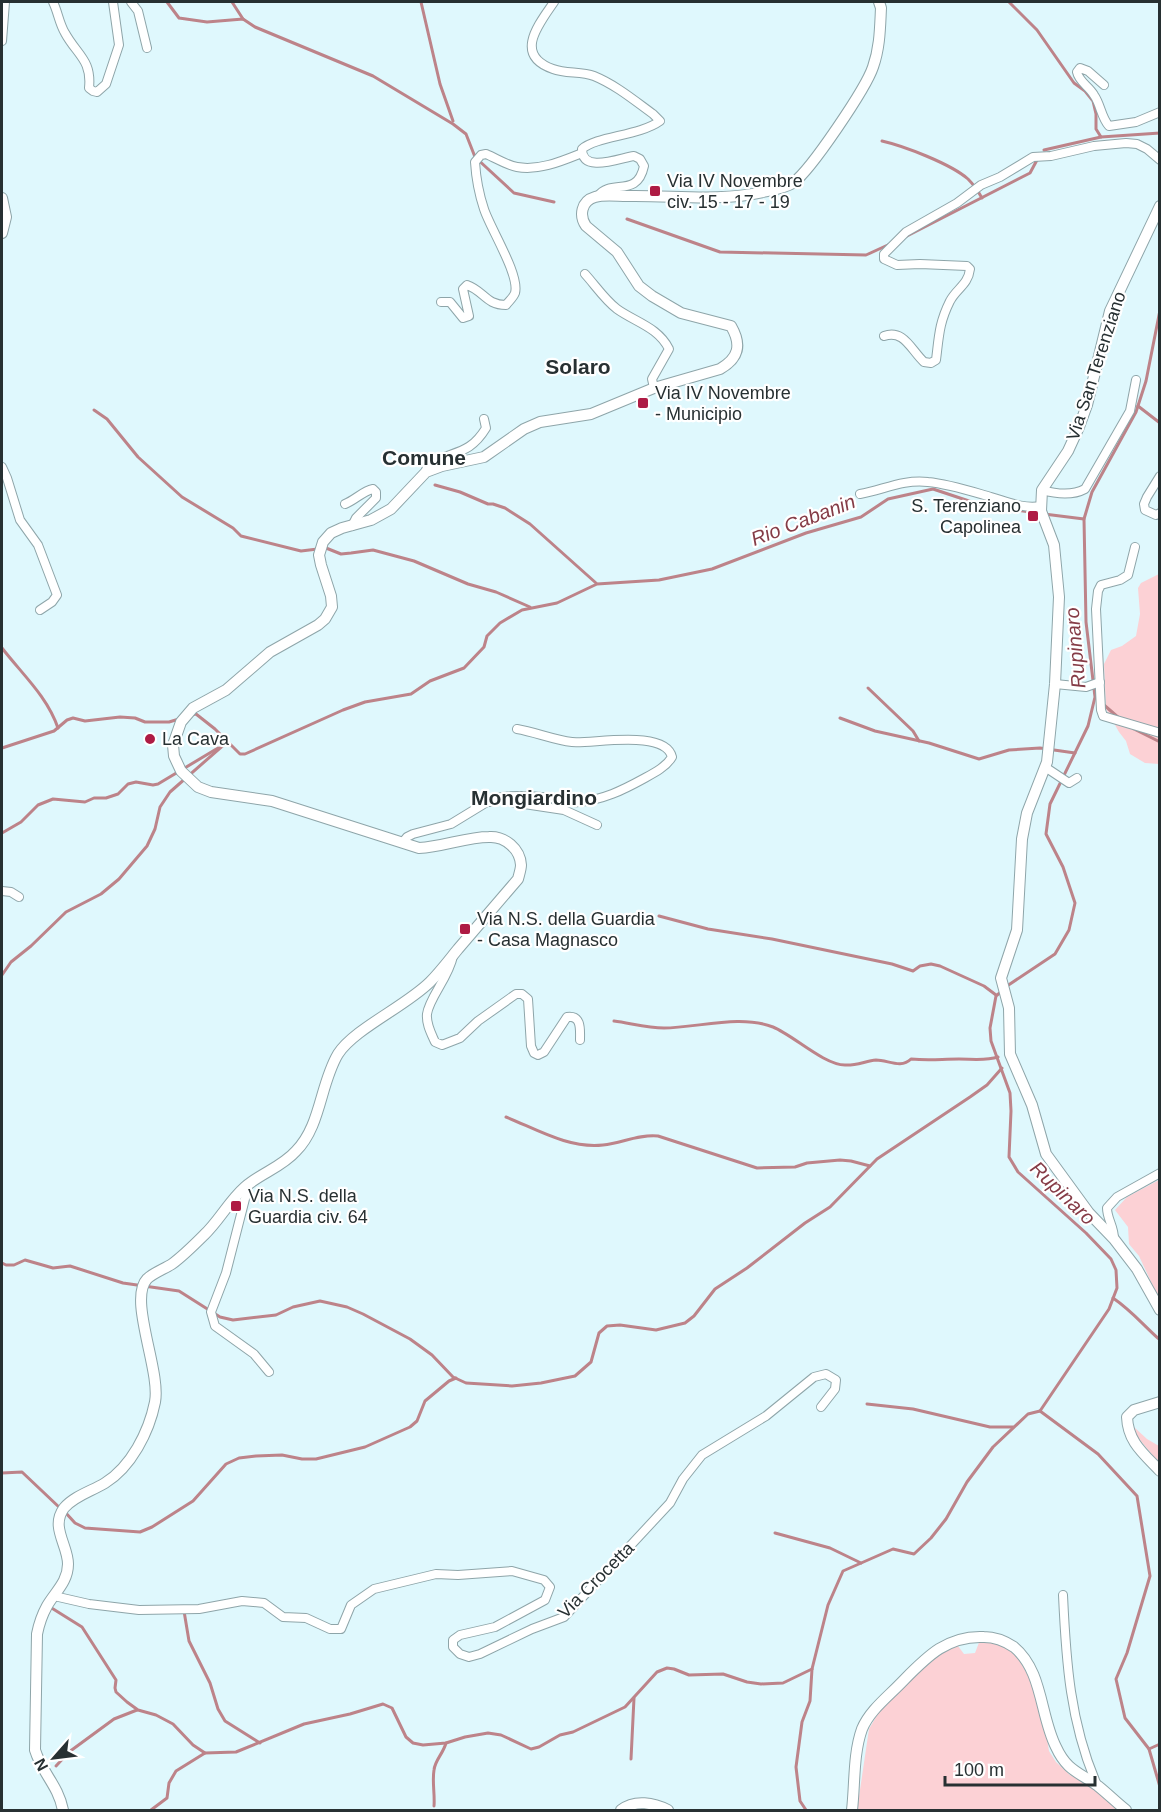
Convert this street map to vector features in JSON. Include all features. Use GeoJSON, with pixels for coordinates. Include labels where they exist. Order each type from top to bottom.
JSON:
{"type":"FeatureCollection","features":[{"type":"Feature","properties":{"kind":"main road"},"geometry":{"type":"LineString","coordinates":[[63,1810],[58,1792],[39,1762],[35,1750],[37,1634],[42,1616],[67,1575],[68,1561],[58,1530],[63,1510],[78,1498],[107,1482],[122,1469],[147,1429],[155,1402],[156,1388],[154,1364],[141,1309],[141,1292],[147,1280],[172,1264],[205,1234],[246,1186],[282,1164],[304,1142],[327,1078],[339,1053],[356,1036],[406,1002],[430,982],[518,879],[521,866],[516,850],[503,839],[490,837],[419,848],[272,801],[211,792],[198,787],[181,771],[174,756],[173,746],[177,730],[194,708],[216,696],[270,652],[325,619],[332,607],[320,555],[322,542],[331,533],[370,520],[391,509],[426,472],[442,466],[484,457],[524,429],[540,422],[591,414],[654,388],[720,369],[729,364],[737,350],[736,336],[730,326],[681,313],[661,302],[639,285],[617,252],[582,221],[581,215],[585,203],[598,196],[656,195],[713,199],[741,197],[792,184],[808,169],[868,80],[879,48],[881,8],[879,2]]}},
{"type":"Feature","properties":{"kind":"main road"},"geometry":{"type":"LineString","coordinates":[[2,198],[6,217],[2,233]]}},
{"type":"Feature","properties":{"kind":"main road","name":"Via San Terenziano"},"geometry":{"type":"LineString","coordinates":[[1042,490],[1068,451],[1079,427],[1087,405],[1110,311],[1160,206]]}},
{"type":"Feature","properties":{"kind":"main road"},"geometry":{"type":"LineString","coordinates":[[1042,490],[1041,511],[1054,545],[1058,578],[1055,684],[1047,769],[1029,807],[1022,839],[1017,930],[1001,978],[1009,1008],[1010,1054],[1032,1105],[1046,1154],[1089,1214],[1114,1239],[1137,1269],[1160,1310]]}},
{"type":"Feature","properties":{"kind":"main road"},"geometry":{"type":"LineString","coordinates":[[1160,1402],[1134,1410],[1127,1417],[1131,1438],[1160,1471]]}},
{"type":"Feature","properties":{"kind":"main road"},"geometry":{"type":"LineString","coordinates":[[852,1810],[858,1747],[863,1728],[876,1708],[930,1654],[947,1643],[974,1636],[995,1637],[1013,1647],[1024,1658],[1035,1678],[1055,1746],[1073,1771],[1097,1785],[1126,1810]]}},
{"type":"Feature","properties":{"kind":"main road"},"geometry":{"type":"LineString","coordinates":[[621,1810],[625,1807],[650,1803],[668,1810]]}},
{"type":"Feature","properties":{"kind":"street"},"geometry":{"type":"LineString","coordinates":[[2,41],[5,2]]}},
{"type":"Feature","properties":{"kind":"street"},"geometry":{"type":"LineString","coordinates":[[53,2],[66,35],[86,60],[90,72],[89,88],[97,92],[106,84],[119,45],[113,2]]}},
{"type":"Feature","properties":{"kind":"street"},"geometry":{"type":"LineString","coordinates":[[131,2],[138,11],[147,48]]}},
{"type":"Feature","properties":{"kind":"street"},"geometry":{"type":"LineString","coordinates":[[554,2],[532,36],[531,44],[536,57],[542,64],[554,70],[591,75],[603,80],[660,121],[623,136],[587,145],[582,149],[582,153]]}},
{"type":"Feature","properties":{"kind":"street"},"geometry":{"type":"LineString","coordinates":[[1104,85],[1088,71],[1080,68],[1077,72],[1078,78],[1096,96],[1104,121],[1109,126],[1136,122],[1160,112]]}},
{"type":"Feature","properties":{"kind":"street"},"geometry":{"type":"LineString","coordinates":[[884,336],[897,334],[906,339],[924,362],[931,363],[936,360],[937,335],[943,317],[952,298],[969,278],[970,269],[967,266],[920,264],[897,266],[888,262],[884,259],[884,254],[906,232],[957,203],[981,185],[1000,177],[1033,157],[1126,143],[1137,144],[1147,149],[1160,160]]}},
{"type":"Feature","properties":{"kind":"street"},"geometry":{"type":"LineString","coordinates":[[582,153],[590,162],[606,162],[634,156],[640,159],[644,166],[639,180],[629,186],[606,189],[598,196]]}},
{"type":"Feature","properties":{"kind":"street"},"geometry":{"type":"LineString","coordinates":[[441,302],[450,302],[463,318],[469,316],[463,289],[467,285],[476,288],[487,300],[498,305],[506,305],[514,295],[515,287],[511,272],[502,246],[484,210],[476,178],[475,162],[481,155],[486,154],[515,167],[525,167],[550,164],[582,153]]}},
{"type":"Feature","properties":{"kind":"street"},"geometry":{"type":"LineString","coordinates":[[585,274],[616,308],[649,327],[669,349],[652,379],[654,388]]}},
{"type":"Feature","properties":{"kind":"street"},"geometry":{"type":"LineString","coordinates":[[1042,490],[1054,494],[1066,494],[1085,489],[1130,411],[1136,380]]}},
{"type":"Feature","properties":{"kind":"street"},"geometry":{"type":"LineString","coordinates":[[426,472],[427,465],[468,449],[480,438],[486,428],[484,419]]}},
{"type":"Feature","properties":{"kind":"street"},"geometry":{"type":"LineString","coordinates":[[2,467],[20,520],[38,544],[57,595],[52,602],[40,610]]}},
{"type":"Feature","properties":{"kind":"street"},"geometry":{"type":"LineString","coordinates":[[1158,514],[1145,510],[1144,504],[1160,476]]}},
{"type":"Feature","properties":{"kind":"street"},"geometry":{"type":"LineString","coordinates":[[860,494],[879,491],[897,483],[926,482],[964,489],[1028,508],[1041,506]]}},
{"type":"Feature","properties":{"kind":"street"},"geometry":{"type":"LineString","coordinates":[[345,504],[354,501],[369,490],[373,489],[376,492],[376,498],[356,518],[352,526]]}},
{"type":"Feature","properties":{"kind":"street"},"geometry":{"type":"LineString","coordinates":[[1134,548],[1128,575],[1120,580],[1101,585],[1098,591],[1096,609],[1101,710],[1103,716],[1160,732]]}},
{"type":"Feature","properties":{"kind":"street"},"geometry":{"type":"LineString","coordinates":[[1055,684],[1086,687],[1100,682]]}},
{"type":"Feature","properties":{"kind":"street"},"geometry":{"type":"LineString","coordinates":[[402,843],[413,834],[451,824],[493,798],[504,796],[561,799],[575,803],[618,793],[669,763],[672,757],[667,748],[650,741],[625,739],[571,742],[517,729]]}},
{"type":"Feature","properties":{"kind":"street"},"geometry":{"type":"LineString","coordinates":[[1047,769],[1073,781]]}},
{"type":"Feature","properties":{"kind":"street"},"geometry":{"type":"LineString","coordinates":[[488,802],[502,800],[564,810],[597,825]]}},
{"type":"Feature","properties":{"kind":"street"},"geometry":{"type":"LineString","coordinates":[[2,891],[11,892],[20,897]]}},
{"type":"Feature","properties":{"kind":"street"},"geometry":{"type":"LineString","coordinates":[[453,956],[451,967],[427,1012],[428,1027],[435,1042],[442,1045],[460,1038],[516,993],[528,999],[531,1046],[534,1053],[541,1055],[544,1052],[567,1017],[572,1016],[578,1019],[580,1040]]}},
{"type":"Feature","properties":{"kind":"street"},"geometry":{"type":"LineString","coordinates":[[1114,1239],[1114,1228],[1107,1214],[1107,1208],[1117,1197],[1160,1173]]}},
{"type":"Feature","properties":{"kind":"street"},"geometry":{"type":"LineString","coordinates":[[246,1186],[247,1191],[226,1274],[211,1312],[215,1326],[254,1354],[269,1372]]}},
{"type":"Feature","properties":{"kind":"street","name":"Via Crocetta"},"geometry":{"type":"LineString","coordinates":[[54,1596],[89,1604],[139,1610],[199,1609],[242,1601],[264,1603],[283,1617],[306,1618],[330,1629],[341,1629],[351,1605],[374,1589],[404,1581],[436,1574],[458,1575],[512,1571],[544,1580],[550,1587],[545,1600],[495,1628],[460,1635],[453,1640],[453,1647],[460,1654],[469,1657],[564,1617],[670,1503],[683,1479],[702,1455],[766,1416],[814,1377],[826,1374],[836,1380],[835,1389],[821,1407]]}},
{"type":"Feature","properties":{"kind":"street"},"geometry":{"type":"LineString","coordinates":[[1063,1595],[1066,1654],[1077,1728],[1087,1762],[1097,1785]]}},
{"type":"Feature","properties":{"kind":"shaded area"},"geometry":{"type":"Polygon","coordinates":[[[1159,574],[1159,764],[1145,763],[1130,754],[1126,741],[1106,709],[1104,664],[1111,650],[1122,646],[1136,636],[1140,614],[1138,588],[1141,583],[1159,574]]]}},
{"type":"Feature","properties":{"kind":"shaded area"},"geometry":{"type":"Polygon","coordinates":[[[1159,1180],[1159,1299],[1139,1256],[1129,1244],[1128,1227],[1115,1210],[1127,1197],[1159,1180]]]}},
{"type":"Feature","properties":{"kind":"shaded area"},"geometry":{"type":"Polygon","coordinates":[[[1134,1427],[1159,1446],[1159,1463],[1135,1434],[1134,1427]]]}},
{"type":"Feature","properties":{"kind":"shaded area"},"geometry":{"type":"Polygon","coordinates":[[[987,1639],[1006,1647],[1018,1658],[1029,1677],[1046,1732],[1049,1751],[1056,1762],[1070,1775],[1093,1787],[1119,1810],[857,1810],[869,1729],[880,1710],[918,1670],[941,1652],[958,1646],[964,1654],[975,1653],[980,1640],[987,1639]]]}},
{"type":"Feature","properties":{"kind":"waterway"},"geometry":{"type":"LineString","coordinates":[[167,2],[179,18],[207,22],[243,19],[255,27],[373,76],[466,134],[475,157],[514,193],[554,202]]}},
{"type":"Feature","properties":{"kind":"waterway"},"geometry":{"type":"LineString","coordinates":[[232,2],[243,19]]}},
{"type":"Feature","properties":{"kind":"waterway"},"geometry":{"type":"LineString","coordinates":[[421,2],[440,84],[453,121]]}},
{"type":"Feature","properties":{"kind":"waterway"},"geometry":{"type":"LineString","coordinates":[[1009,2],[1037,30],[1074,83],[1093,101],[1096,129],[1101,137]]}},
{"type":"Feature","properties":{"kind":"waterway"},"geometry":{"type":"LineString","coordinates":[[1044,150],[1101,137],[1160,133]]}},
{"type":"Feature","properties":{"kind":"waterway"},"geometry":{"type":"LineString","coordinates":[[882,141],[914,151],[950,167],[968,179],[982,198]]}},
{"type":"Feature","properties":{"kind":"waterway"},"geometry":{"type":"LineString","coordinates":[[907,236],[1030,173],[1037,160]]}},
{"type":"Feature","properties":{"kind":"waterway"},"geometry":{"type":"LineString","coordinates":[[627,219],[720,252],[866,255],[890,244]]}},
{"type":"Feature","properties":{"kind":"waterway","name":"Rupinaro"},"geometry":{"type":"LineString","coordinates":[[1007,986],[1055,954],[1069,930],[1075,903],[1063,867],[1046,834],[1050,804],[1088,726],[1095,697],[1086,622],[1084,519],[1092,492],[1136,412],[1146,381],[1160,310]]}},
{"type":"Feature","properties":{"kind":"waterway"},"geometry":{"type":"LineString","coordinates":[[1138,406],[1160,423]]}},
{"type":"Feature","properties":{"kind":"waterway"},"geometry":{"type":"LineString","coordinates":[[94,410],[107,419],[138,457],[182,497],[233,528],[241,536],[301,551],[326,548],[341,554],[373,550],[414,561],[530,607]]}},
{"type":"Feature","properties":{"kind":"waterway"},"geometry":{"type":"LineString","coordinates":[[435,485],[505,508],[530,524],[596,583]]}},
{"type":"Feature","properties":{"kind":"waterway","name":"Rio Cabanin"},"geometry":{"type":"LineString","coordinates":[[191,715],[196,714],[240,754],[245,754],[365,702],[411,694],[430,681],[464,668],[484,647],[487,636],[500,623],[522,610],[557,603],[597,584],[659,580],[712,569],[806,533],[861,517],[888,499],[933,489],[981,505],[1037,513]]}},
{"type":"Feature","properties":{"kind":"waterway","name":"Rio Cabanin"},"geometry":{"type":"LineString","coordinates":[[1044,514],[1084,519]]}},
{"type":"Feature","properties":{"kind":"waterway"},"geometry":{"type":"LineString","coordinates":[[2,648],[41,695],[58,728]]}},
{"type":"Feature","properties":{"kind":"waterway"},"geometry":{"type":"LineString","coordinates":[[868,688],[913,731],[919,741]]}},
{"type":"Feature","properties":{"kind":"waterway"},"geometry":{"type":"LineString","coordinates":[[1104,705],[1119,718]]}},
{"type":"Feature","properties":{"kind":"waterway"},"geometry":{"type":"LineString","coordinates":[[2,748],[54,731],[73,718],[85,721],[120,717],[135,718],[145,722],[169,722],[179,719]]}},
{"type":"Feature","properties":{"kind":"waterway"},"geometry":{"type":"LineString","coordinates":[[840,718],[875,731],[929,743],[979,759],[1009,750],[1040,748],[1075,753]]}},
{"type":"Feature","properties":{"kind":"waterway"},"geometry":{"type":"LineString","coordinates":[[1134,729],[1160,742]]}},
{"type":"Feature","properties":{"kind":"waterway"},"geometry":{"type":"LineString","coordinates":[[2,975],[11,962],[66,912],[101,894],[119,879],[147,846],[155,829],[160,807],[170,792],[227,742]]}},
{"type":"Feature","properties":{"kind":"waterway"},"geometry":{"type":"LineString","coordinates":[[2,833],[21,822],[38,805],[53,799],[85,802],[118,794],[128,784],[136,782],[158,784],[218,748]]}},
{"type":"Feature","properties":{"kind":"waterway"},"geometry":{"type":"LineString","coordinates":[[659,916],[708,929],[772,939],[892,964],[913,971],[920,966],[931,964],[940,966],[984,986],[996,995]]}},
{"type":"Feature","properties":{"kind":"waterway","name":"Rupinaro"},"geometry":{"type":"LineString","coordinates":[[1002,991],[996,996],[990,1028],[991,1041],[1010,1093],[1009,1157],[1018,1172],[1086,1233],[1111,1259],[1116,1270],[1117,1288],[1109,1309],[1040,1411],[1098,1454],[1137,1496],[1150,1576],[1127,1653],[1116,1679],[1125,1718],[1149,1749],[1160,1787]]}},
{"type":"Feature","properties":{"kind":"waterway"},"geometry":{"type":"LineString","coordinates":[[614,1021],[664,1028],[733,1022],[760,1023],[781,1031],[828,1060],[845,1065],[876,1060],[899,1064],[911,1059],[998,1057]]}},
{"type":"Feature","properties":{"kind":"waterway"},"geometry":{"type":"LineString","coordinates":[[2,1263],[14,1265],[25,1260],[53,1268],[70,1266],[123,1283],[179,1291],[220,1317],[233,1320],[276,1315],[293,1307],[320,1301],[347,1307],[410,1339],[432,1355],[453,1377],[466,1383],[512,1386],[541,1383],[575,1376],[591,1362],[599,1333],[607,1326],[620,1325],[656,1330],[685,1323],[694,1316],[715,1289],[830,1207],[877,1159],[987,1085],[1002,1068]]}},
{"type":"Feature","properties":{"kind":"waterway"},"geometry":{"type":"LineString","coordinates":[[506,1117],[553,1137],[578,1144],[603,1145],[644,1136],[658,1136],[757,1168],[795,1167],[807,1163],[840,1160],[870,1166]]}},
{"type":"Feature","properties":{"kind":"waterway"},"geometry":{"type":"LineString","coordinates":[[1113,1298],[1160,1340]]}},
{"type":"Feature","properties":{"kind":"waterway"},"geometry":{"type":"LineString","coordinates":[[65,1512],[75,1523],[85,1528],[140,1532],[193,1501],[226,1464],[239,1458],[282,1455],[316,1459],[365,1447],[410,1427],[417,1421],[425,1401],[456,1378]]}},
{"type":"Feature","properties":{"kind":"waterway"},"geometry":{"type":"LineString","coordinates":[[867,1404],[913,1409],[990,1427],[1013,1427]]}},
{"type":"Feature","properties":{"kind":"waterway"},"geometry":{"type":"LineString","coordinates":[[806,1810],[800,1801],[796,1767],[802,1722],[810,1701],[812,1669],[828,1605],[843,1571],[893,1549],[914,1554],[946,1519],[967,1482],[993,1447],[1028,1414],[1040,1411]]}},
{"type":"Feature","properties":{"kind":"waterway"},"geometry":{"type":"LineString","coordinates":[[2,1473],[22,1472],[60,1508]]}},
{"type":"Feature","properties":{"kind":"waterway"},"geometry":{"type":"LineString","coordinates":[[775,1533],[830,1548],[861,1563]]}},
{"type":"Feature","properties":{"kind":"waterway"},"geometry":{"type":"LineString","coordinates":[[50,1607],[82,1627],[116,1680],[116,1692],[138,1710],[156,1715],[173,1724],[193,1745],[205,1753],[236,1752],[304,1724],[383,1704],[392,1708],[406,1737],[413,1743],[423,1745],[446,1743],[488,1733],[501,1735],[531,1749],[625,1707],[657,1672],[667,1668],[689,1675],[723,1674],[761,1684],[783,1683],[812,1669]]}},
{"type":"Feature","properties":{"kind":"waterway"},"geometry":{"type":"LineString","coordinates":[[184,1611],[189,1641],[210,1683],[218,1709],[225,1721],[260,1743]]}},
{"type":"Feature","properties":{"kind":"waterway"},"geometry":{"type":"LineString","coordinates":[[631,1759],[634,1698]]}},
{"type":"Feature","properties":{"kind":"waterway"},"geometry":{"type":"LineString","coordinates":[[56,1766],[69,1752],[114,1719],[137,1710]]}},
{"type":"Feature","properties":{"kind":"waterway"},"geometry":{"type":"LineString","coordinates":[[434,1806],[435,1766],[446,1743]]}},
{"type":"Feature","properties":{"kind":"waterway"},"geometry":{"type":"LineString","coordinates":[[1149,1749],[1160,1744]]}},
{"type":"Feature","properties":{"kind":"waterway"},"geometry":{"type":"LineString","coordinates":[[151,1810],[167,1798],[169,1783],[176,1771],[205,1753]]}},
{"type":"Feature","properties":{"kind":"place","name":"Via IV Novembre civ. 15 - 17 - 19"},"geometry":{"type":"Point","coordinates":[655,191]}},
{"type":"Feature","properties":{"kind":"place","name":"Via IV Novembre - Municipio"},"geometry":{"type":"Point","coordinates":[643,403]}},
{"type":"Feature","properties":{"kind":"place","name":"S. Terenziano Capolinea"},"geometry":{"type":"Point","coordinates":[1033,516]}},
{"type":"Feature","properties":{"kind":"place","name":"La Cava"},"geometry":{"type":"Point","coordinates":[150,739]}},
{"type":"Feature","properties":{"kind":"place","name":"Via N.S. della Guardia - Casa Magnasco"},"geometry":{"type":"Point","coordinates":[465,929]}},
{"type":"Feature","properties":{"kind":"place","name":"Via N.S. della Guardia civ. 64"},"geometry":{"type":"Point","coordinates":[236,1206]}},
{"type":"Feature","properties":{"kind":"district","name":"Solaro"},"geometry":{"type":"Point","coordinates":[578,366]}},
{"type":"Feature","properties":{"kind":"district","name":"Comune"},"geometry":{"type":"Point","coordinates":[424,457]}},
{"type":"Feature","properties":{"kind":"district","name":"Mongiardino"},"geometry":{"type":"Point","coordinates":[534,797]}}]}
